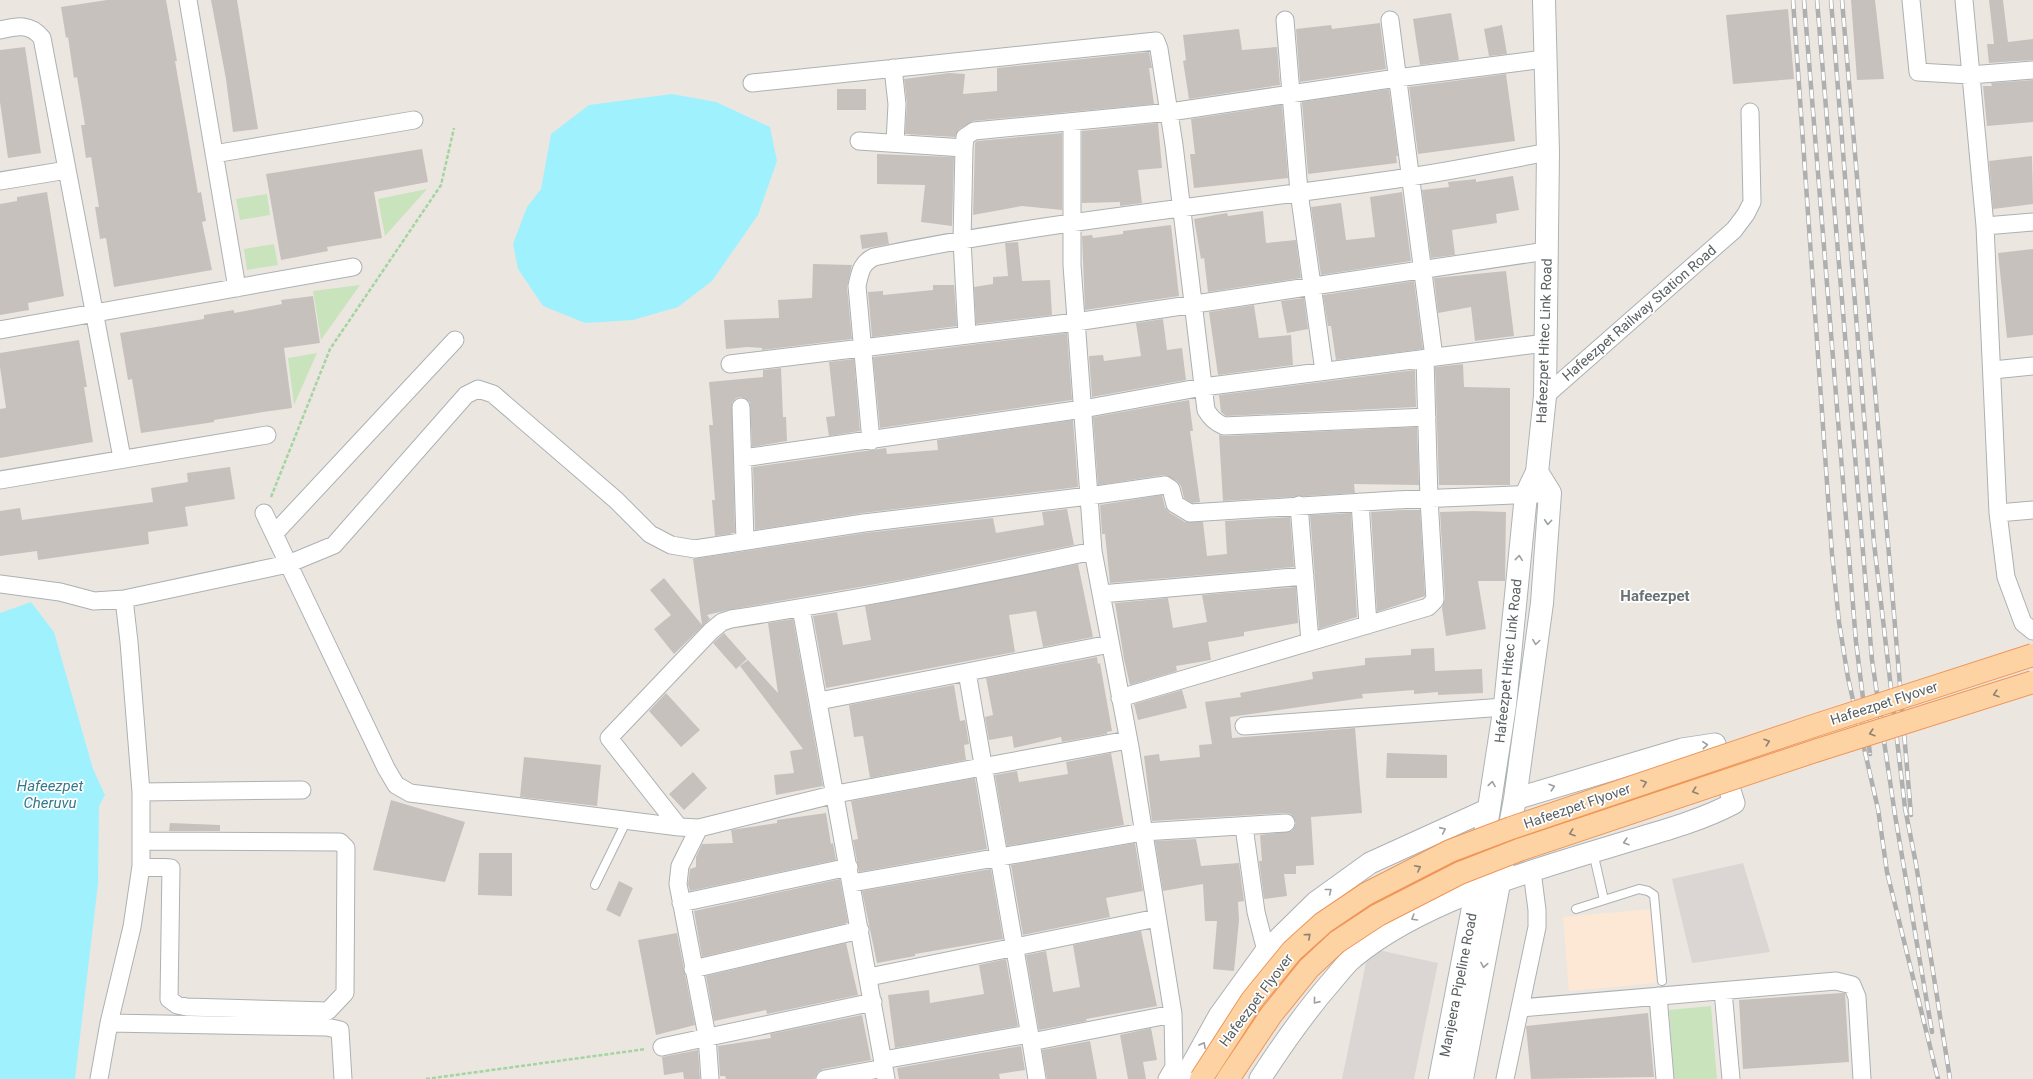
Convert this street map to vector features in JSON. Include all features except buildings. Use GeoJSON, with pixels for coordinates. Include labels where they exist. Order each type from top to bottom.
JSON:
{"type":"FeatureCollection","features":[{"type":"Feature","properties":{"kind":"main road","name":"Hafeezpet Hitec Link Road"},"geometry":{"type":"LineString","coordinates":[[1476,892],[1505,705],[1526,495],[1537,472],[1545,396],[1548,152],[1544,59],[1544,0]]}},
{"type":"Feature","properties":{"kind":"main road"},"geometry":{"type":"LineString","coordinates":[[1537,472],[1550,493]]}},
{"type":"Feature","properties":{"kind":"main road","name":"Manjeera Pipeline Road"},"geometry":{"type":"LineString","coordinates":[[1462,1079],[1516,799],[1542,603],[1550,493]]}},
{"type":"Feature","properties":{"kind":"main road","name":"Hafeezpet Flyover"},"geometry":{"type":"LineString","coordinates":[[1201,1079],[1252,1000],[1292,951],[1317,928],[1366,894],[1450,851],[1563,810],[1810,727],[2033,655]]}},
{"type":"Feature","properties":{"kind":"main road","name":"Hafeezpet Flyover"},"geometry":{"type":"LineString","coordinates":[[1228,1079],[1271,1015],[1309,968],[1337,942],[1378,915],[1460,873],[1523,849],[1818,750],[2033,682]]}},
{"type":"Feature","properties":{"kind":"main road","name":"Manjeera Pipeline Road"},"geometry":{"type":"LineString","coordinates":[[1440,1079],[1476,892]]}},
{"type":"Feature","properties":{"kind":"street"},"geometry":{"type":"LineString","coordinates":[[188,0],[237,288]]}},
{"type":"Feature","properties":{"kind":"street"},"geometry":{"type":"LineString","coordinates":[[1911,0],[1918,72],[1970,75],[2033,70]]}},
{"type":"Feature","properties":{"kind":"street"},"geometry":{"type":"LineString","coordinates":[[1964,0],[1985,226],[1993,370],[1998,513],[2006,577],[2023,623],[2033,631]]}},
{"type":"Feature","properties":{"kind":"street"},"geometry":{"type":"LineString","coordinates":[[1284,20],[1299,192],[1324,372]]}},
{"type":"Feature","properties":{"kind":"street"},"geometry":{"type":"LineString","coordinates":[[1120,698],[1428,607],[1435,600],[1426,417],[1430,358],[1423,270],[1390,20]]}},
{"type":"Feature","properties":{"kind":"street"},"geometry":{"type":"LineString","coordinates":[[0,30],[17,26],[28,28],[35,30],[42,38],[122,458]]}},
{"type":"Feature","properties":{"kind":"street"},"geometry":{"type":"LineString","coordinates":[[752,83],[1156,41],[1159,49],[1170,112],[1206,410],[1215,422],[1224,426],[1426,417]]}},
{"type":"Feature","properties":{"kind":"street"},"geometry":{"type":"LineString","coordinates":[[967,335],[962,240],[964,148],[965,137],[974,131],[1170,112],[1397,78],[1544,59]]}},
{"type":"Feature","properties":{"kind":"street"},"geometry":{"type":"LineString","coordinates":[[892,68],[897,104],[895,143]]}},
{"type":"Feature","properties":{"kind":"street","name":"Hafeezpet Railway Station Road"},"geometry":{"type":"LineString","coordinates":[[1545,396],[1734,230],[1746,214],[1752,202],[1750,112]]}},
{"type":"Feature","properties":{"kind":"street"},"geometry":{"type":"LineString","coordinates":[[214,154],[414,120]]}},
{"type":"Feature","properties":{"kind":"street"},"geometry":{"type":"LineString","coordinates":[[1072,122],[1072,265],[1093,551],[1128,740],[1173,1014],[1174,1067],[1167,1079]]}},
{"type":"Feature","properties":{"kind":"street"},"geometry":{"type":"LineString","coordinates":[[859,141],[964,148]]}},
{"type":"Feature","properties":{"kind":"street"},"geometry":{"type":"LineString","coordinates":[[871,441],[857,286],[860,270],[866,261],[874,256],[1072,222],[1410,177],[1548,152]]}},
{"type":"Feature","properties":{"kind":"street"},"geometry":{"type":"LineString","coordinates":[[0,181],[67,170]]}},
{"type":"Feature","properties":{"kind":"street"},"geometry":{"type":"LineString","coordinates":[[1985,226],[2033,222]]}},
{"type":"Feature","properties":{"kind":"street"},"geometry":{"type":"LineString","coordinates":[[730,364],[1076,322],[1546,251]]}},
{"type":"Feature","properties":{"kind":"street"},"geometry":{"type":"LineString","coordinates":[[0,330],[353,267]]}},
{"type":"Feature","properties":{"kind":"street"},"geometry":{"type":"LineString","coordinates":[[274,534],[455,340]]}},
{"type":"Feature","properties":{"kind":"street"},"geometry":{"type":"LineString","coordinates":[[743,458],[1083,410],[1203,387],[1545,343]]}},
{"type":"Feature","properties":{"kind":"street"},"geometry":{"type":"LineString","coordinates":[[1993,370],[2033,366]]}},
{"type":"Feature","properties":{"kind":"street"},"geometry":{"type":"LineString","coordinates":[[0,584],[60,592],[94,601],[124,600],[288,564],[334,545],[466,395],[478,389],[493,394],[616,500],[650,534],[671,545],[695,548],[872,522],[1089,496],[1165,485],[1171,489],[1175,504],[1190,513],[1299,505],[1550,493]]}},
{"type":"Feature","properties":{"kind":"street"},"geometry":{"type":"LineString","coordinates":[[741,407],[745,541]]}},
{"type":"Feature","properties":{"kind":"street"},"geometry":{"type":"LineString","coordinates":[[0,480],[122,458],[267,435]]}},
{"type":"Feature","properties":{"kind":"street"},"geometry":{"type":"LineString","coordinates":[[1360,502],[1368,625]]}},
{"type":"Feature","properties":{"kind":"street"},"geometry":{"type":"LineString","coordinates":[[1299,505],[1310,642]]}},
{"type":"Feature","properties":{"kind":"street"},"geometry":{"type":"LineString","coordinates":[[1998,513],[2033,510]]}},
{"type":"Feature","properties":{"kind":"street"},"geometry":{"type":"LineString","coordinates":[[264,513],[396,785],[410,792],[679,827],[699,828],[836,794],[1128,740]]}},
{"type":"Feature","properties":{"kind":"street"},"geometry":{"type":"LineString","coordinates":[[679,827],[610,738],[711,631],[722,622],[731,619],[801,608],[988,574],[1093,551]]}},
{"type":"Feature","properties":{"kind":"street"},"geometry":{"type":"LineString","coordinates":[[1101,594],[1305,576]]}},
{"type":"Feature","properties":{"kind":"street"},"geometry":{"type":"LineString","coordinates":[[99,1079],[109,1023],[132,927],[141,866],[141,792],[129,642],[124,600]]}},
{"type":"Feature","properties":{"kind":"street"},"geometry":{"type":"LineString","coordinates":[[801,608],[869,977],[884,1069]]}},
{"type":"Feature","properties":{"kind":"street"},"geometry":{"type":"LineString","coordinates":[[819,701],[1110,644]]}},
{"type":"Feature","properties":{"kind":"street"},"geometry":{"type":"LineString","coordinates":[[967,672],[1037,1079]]}},
{"type":"Feature","properties":{"kind":"street"},"geometry":{"type":"LineString","coordinates":[[1244,726],[1504,707],[1505,705]]}},
{"type":"Feature","properties":{"kind":"street"},"geometry":{"type":"LineString","coordinates":[[1260,1079],[1288,1036],[1353,957],[1376,941],[1424,913],[1532,871],[1715,813],[1734,803],[1715,744],[1682,748],[1516,799]]}},
{"type":"Feature","properties":{"kind":"street"},"geometry":{"type":"LineString","coordinates":[[141,792],[302,790]]}},
{"type":"Feature","properties":{"kind":"street"},"geometry":{"type":"LineString","coordinates":[[1184,1079],[1219,1016],[1266,951],[1316,902],[1370,862],[1488,809]]}},
{"type":"Feature","properties":{"kind":"street"},"geometry":{"type":"LineString","coordinates":[[681,903],[850,875],[998,857],[1143,832],[1244,827],[1286,823]]}},
{"type":"Feature","properties":{"kind":"street"},"geometry":{"type":"LineString","coordinates":[[1244,827],[1256,912],[1266,951]]}},
{"type":"Feature","properties":{"kind":"street"},"geometry":{"type":"LineString","coordinates":[[699,828],[680,866],[678,884],[706,1036],[710,1079]]}},
{"type":"Feature","properties":{"kind":"street"},"geometry":{"type":"LineString","coordinates":[[141,866],[171,868],[169,999],[177,1005],[187,1007],[328,1011],[345,993],[346,848],[340,842],[142,841]]}},
{"type":"Feature","properties":{"kind":"street"},"geometry":{"type":"LineString","coordinates":[[1505,1079],[1537,927],[1538,910],[1532,871]]}},
{"type":"Feature","properties":{"kind":"street"},"geometry":{"type":"LineString","coordinates":[[869,977],[1157,918]]}},
{"type":"Feature","properties":{"kind":"street"},"geometry":{"type":"LineString","coordinates":[[693,970],[860,930]]}},
{"type":"Feature","properties":{"kind":"street"},"geometry":{"type":"LineString","coordinates":[[1520,1008],[1660,989],[1723,991],[1836,981],[1852,985],[1857,997],[1862,1079]]}},
{"type":"Feature","properties":{"kind":"street"},"geometry":{"type":"LineString","coordinates":[[1660,989],[1665,1079]]}},
{"type":"Feature","properties":{"kind":"street"},"geometry":{"type":"LineString","coordinates":[[1723,991],[1731,1079]]}},
{"type":"Feature","properties":{"kind":"street"},"geometry":{"type":"LineString","coordinates":[[662,1047],[706,1036],[873,1002]]}},
{"type":"Feature","properties":{"kind":"street"},"geometry":{"type":"LineString","coordinates":[[825,1079],[884,1069],[1030,1038],[1173,1014]]}},
{"type":"Feature","properties":{"kind":"street"},"geometry":{"type":"LineString","coordinates":[[109,1023],[327,1027],[340,1030],[343,1079]]}},
{"type":"Feature","properties":{"kind":"lane"},"geometry":{"type":"LineString","coordinates":[[595,885],[627,820]]}},
{"type":"Feature","properties":{"kind":"lane"},"geometry":{"type":"LineString","coordinates":[[1593,852],[1604,900]]}},
{"type":"Feature","properties":{"kind":"lane"},"geometry":{"type":"LineString","coordinates":[[1576,909],[1639,889],[1648,891],[1654,895],[1660,989]]}},
{"type":"Feature","properties":{"kind":"path"},"geometry":{"type":"LineString","coordinates":[[264,513],[330,349],[441,185],[454,128]]}},
{"type":"Feature","properties":{"kind":"path"},"geometry":{"type":"LineString","coordinates":[[426,1079],[662,1047]]}},
{"type":"Feature","properties":{"kind":"shaded area"},"geometry":{"type":"Polygon","coordinates":[[[1743,863],[1770,952],[1692,963],[1672,879],[1743,863]]]}},
{"type":"Feature","properties":{"kind":"shaded area"},"geometry":{"type":"Polygon","coordinates":[[[1651,909],[1657,983],[1569,991],[1563,917],[1651,909]]]}},
{"type":"Feature","properties":{"kind":"shaded area"},"geometry":{"type":"Polygon","coordinates":[[[1369,948],[1438,963],[1414,1079],[1342,1079],[1369,948]]]}},
{"type":"Feature","properties":{"kind":"green space"},"geometry":{"type":"Polygon","coordinates":[[[427,189],[385,236],[378,199],[427,189]]]}},
{"type":"Feature","properties":{"kind":"green space"},"geometry":{"type":"Polygon","coordinates":[[[267,194],[270,215],[240,220],[236,199],[267,194]]]}},
{"type":"Feature","properties":{"kind":"green space"},"geometry":{"type":"Polygon","coordinates":[[[274,244],[278,265],[247,270],[244,249],[274,244]]]}},
{"type":"Feature","properties":{"kind":"green space"},"geometry":{"type":"Polygon","coordinates":[[[360,285],[321,340],[313,291],[360,285]]]}},
{"type":"Feature","properties":{"kind":"green space"},"geometry":{"type":"Polygon","coordinates":[[[317,353],[294,405],[288,358],[317,353]]]}},
{"type":"Feature","properties":{"kind":"green space"},"geometry":{"type":"Polygon","coordinates":[[[1711,1006],[1717,1079],[1674,1079],[1669,1010],[1711,1006]]]}},
{"type":"Feature","properties":{"kind":"water"},"geometry":{"type":"Polygon","coordinates":[[[672,94],[716,102],[770,127],[777,161],[758,215],[712,281],[678,307],[633,320],[585,323],[543,306],[518,269],[513,244],[527,207],[541,189],[551,134],[589,105],[672,94]]]}},
{"type":"Feature","properties":{"kind":"water","name":"Hafeezpet Cheruvu"},"geometry":{"type":"Polygon","coordinates":[[[31,602],[54,632],[93,769],[105,795],[99,806],[98,884],[75,1079],[0,1079],[0,613],[31,602]]]}},
{"type":"Feature","properties":{"kind":"railway"},"geometry":{"type":"LineString","coordinates":[[1793,0],[1832,554],[1839,622],[1848,678],[1878,809],[1887,872],[1938,1079]]}},
{"type":"Feature","properties":{"kind":"railway"},"geometry":{"type":"LineString","coordinates":[[1804,0],[1856,642],[1870,754]]}},
{"type":"Feature","properties":{"kind":"railway"},"geometry":{"type":"LineString","coordinates":[[1817,0],[1872,660],[1895,815],[1932,1032]]}},
{"type":"Feature","properties":{"kind":"railway"},"geometry":{"type":"LineString","coordinates":[[1831,0],[1874,543],[1905,808],[1916,864],[1950,1079]]}},
{"type":"Feature","properties":{"kind":"railway"},"geometry":{"type":"LineString","coordinates":[[1842,0],[1911,815]]}},
{"type":"Feature","properties":{"kind":"district","name":"Hafeezpet"},"geometry":{"type":"Point","coordinates":[1655,596]}}]}
